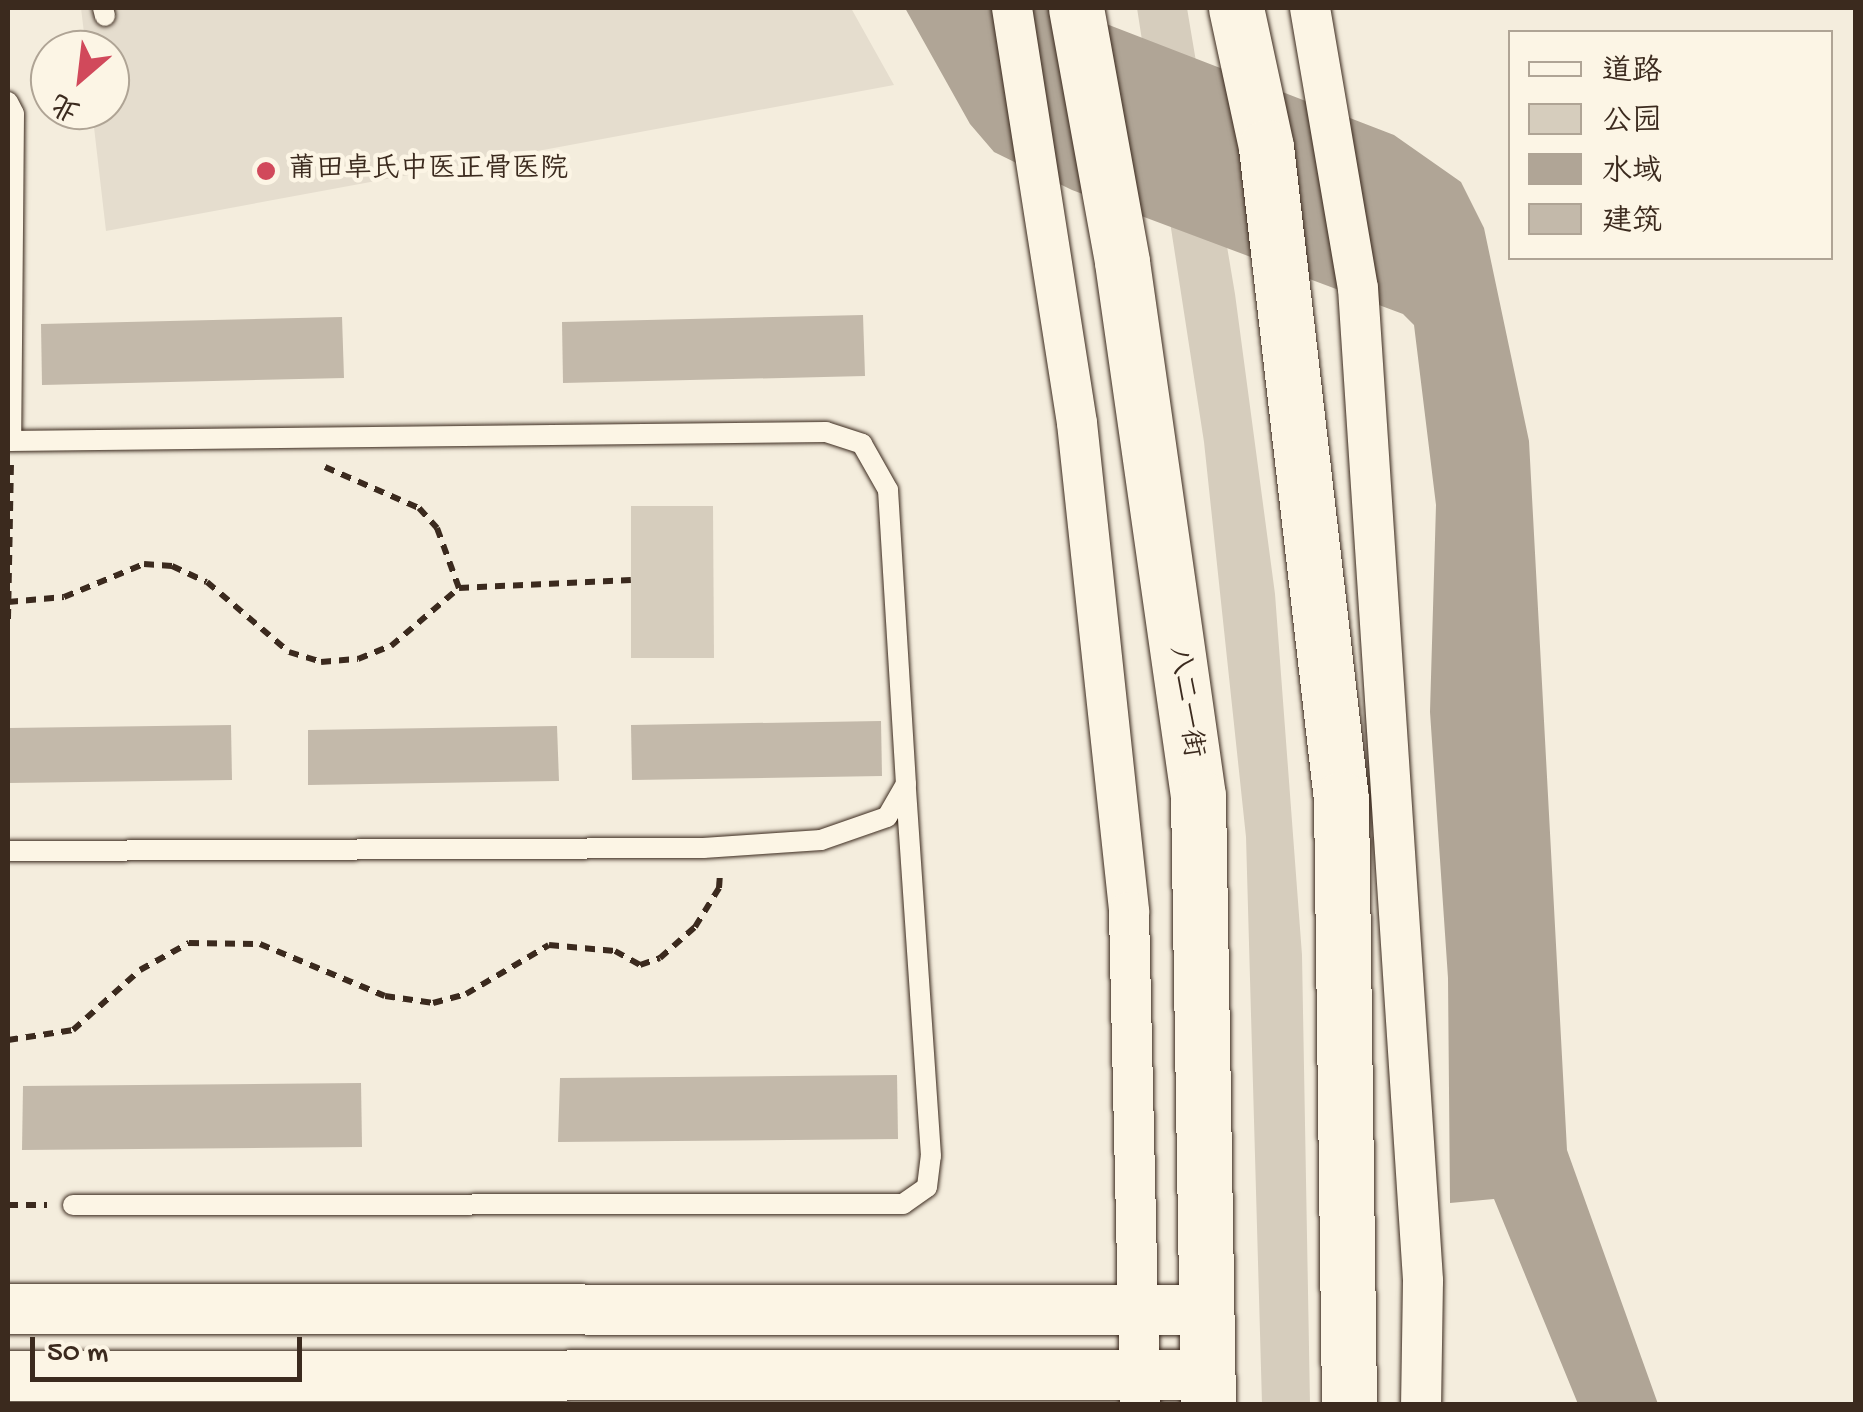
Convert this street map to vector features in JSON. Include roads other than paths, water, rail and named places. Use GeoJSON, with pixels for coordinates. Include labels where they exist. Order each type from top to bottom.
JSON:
{"type":"FeatureCollection","features":[{"type":"Feature","properties":{"kind":"main road","name":"八二一街"},"geometry":{"type":"LineString","coordinates":[[1076,8],[1122,262],[1198,796],[1208,1390]]}},
{"type":"Feature","properties":{"kind":"main road"},"geometry":{"type":"LineString","coordinates":[[1236,8],[1266,147],[1341,799],[1349,1404]]}},
{"type":"Feature","properties":{"kind":"street"},"geometry":{"type":"LineString","coordinates":[[1012,8],[1077,422],[1130,912],[1140,1390]]}},
{"type":"Feature","properties":{"kind":"street"},"geometry":{"type":"LineString","coordinates":[[1310,8],[1358,288],[1423,1282],[1420,1404]]}},
{"type":"Feature","properties":{"kind":"street"},"geometry":{"type":"LineString","coordinates":[[8,1308],[1206,1310]]}},
{"type":"Feature","properties":{"kind":"street"},"geometry":{"type":"LineString","coordinates":[[8,1376],[1208,1390]]}},
{"type":"Feature","properties":{"kind":"lane"},"geometry":{"type":"LineString","coordinates":[[8,102],[14,114],[9,440],[826,432],[862,444],[888,490],[931,1156],[927,1187],[903,1204],[74,1206]]}},
{"type":"Feature","properties":{"kind":"lane"},"geometry":{"type":"LineString","coordinates":[[8,851],[722,847],[856,832],[887,817],[906,784]]}},
{"type":"Feature","properties":{"kind":"water"},"geometry":{"type":"Polygon","coordinates":[[[905,8],[1065,8],[1394,135],[1461,182],[1484,228],[1529,441],[1567,1150],[1658,1404],[1578,1404],[1494,1199],[1450,1203],[1448,978],[1430,712],[1436,505],[1414,325],[1403,314],[1072,190],[994,152],[970,124],[905,8]]]}},
{"type":"Feature","properties":{"kind":"place","name":"莆田卓氏中医正骨医院"},"geometry":{"type":"Point","coordinates":[266,171]}}]}
